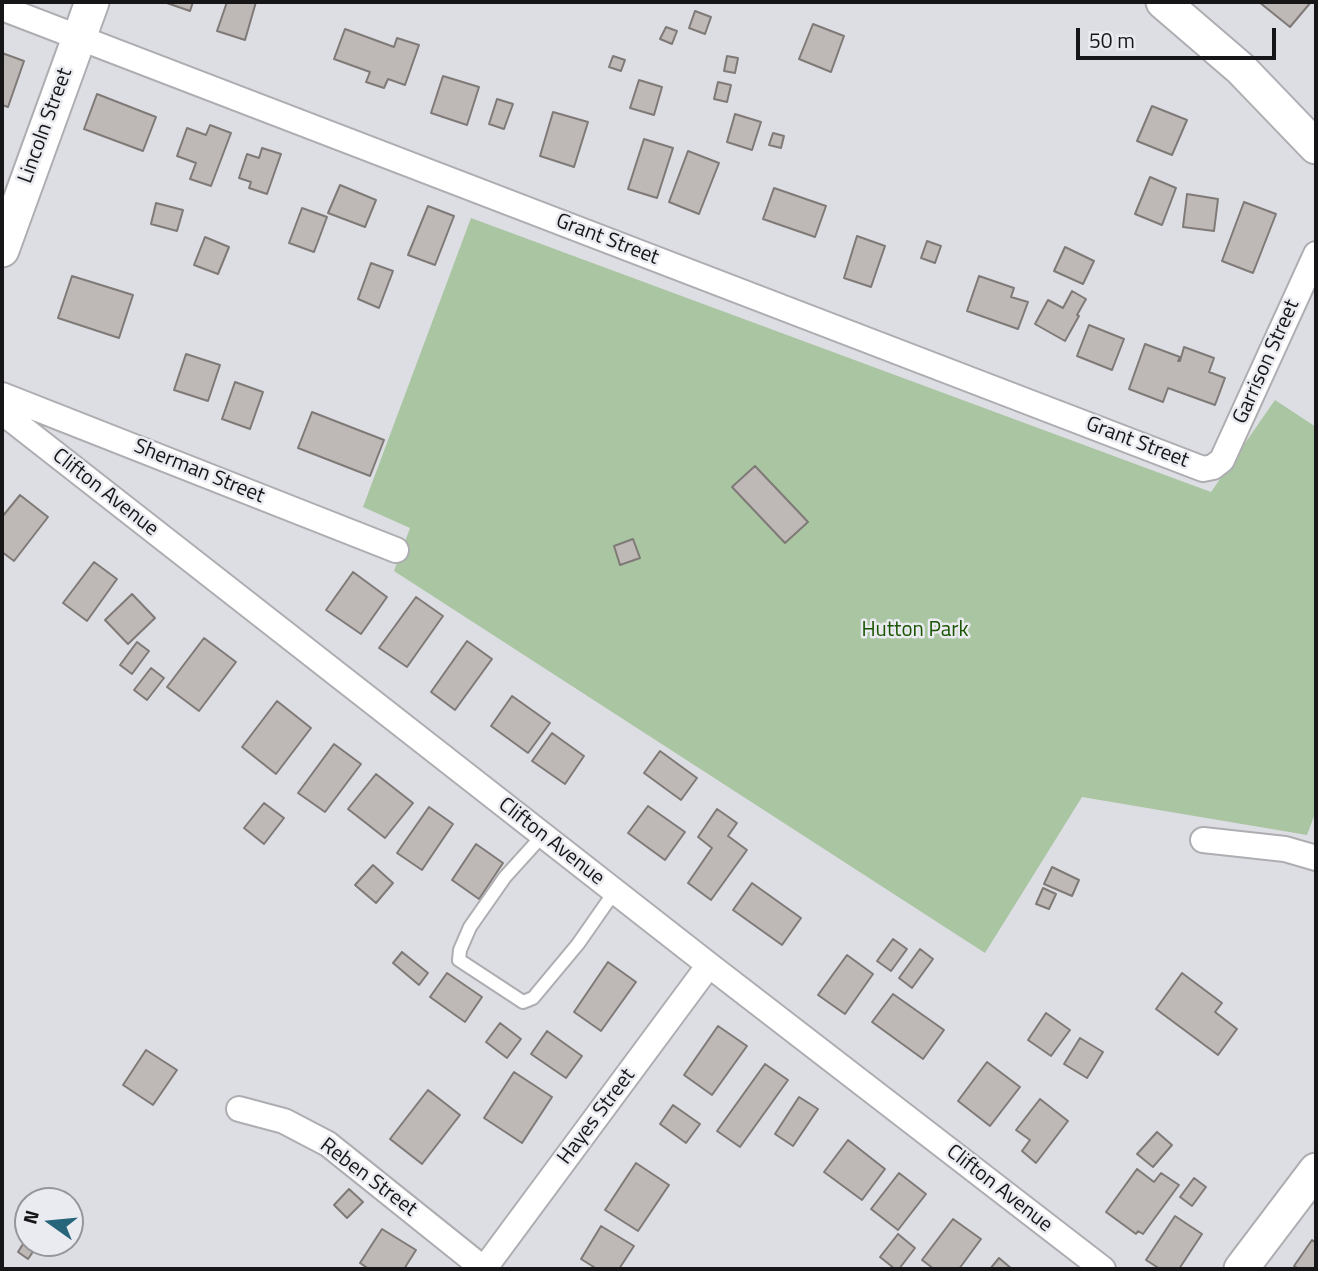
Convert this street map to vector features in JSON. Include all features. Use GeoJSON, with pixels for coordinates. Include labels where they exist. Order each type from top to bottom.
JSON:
{"type":"FeatureCollection","features":[{"type":"Feature","properties":{"kind":"street","name":"Lincoln Street"},"geometry":{"type":"LineString","coordinates":[[2,250],[92,2]]}},
{"type":"Feature","properties":{"kind":"street"},"geometry":{"type":"LineString","coordinates":[[1163,2],[1241,69],[1316,147]]}},
{"type":"Feature","properties":{"kind":"street","name":"Grant Street"},"geometry":{"type":"LineString","coordinates":[[2,9],[1177,459],[1203,468],[1213,467]]}},
{"type":"Feature","properties":{"kind":"street","name":"Garrison Street"},"geometry":{"type":"LineString","coordinates":[[1213,467],[1222,460],[1316,254]]}},
{"type":"Feature","properties":{"kind":"street","name":"Sherman Street"},"geometry":{"type":"LineString","coordinates":[[2,394],[396,550]]}},
{"type":"Feature","properties":{"kind":"street","name":"Clifton Avenue"},"geometry":{"type":"LineString","coordinates":[[2,412],[1102,1269]]}},
{"type":"Feature","properties":{"kind":"street"},"geometry":{"type":"LineString","coordinates":[[1203,840],[1285,849],[1316,859]]}},
{"type":"Feature","properties":{"kind":"street","name":"Hayes Street"},"geometry":{"type":"LineString","coordinates":[[484,1269],[709,965]]}},
{"type":"Feature","properties":{"kind":"street","name":"Reben Street"},"geometry":{"type":"LineString","coordinates":[[239,1109],[284,1121],[328,1144],[484,1269]]}},
{"type":"Feature","properties":{"kind":"street"},"geometry":{"type":"LineString","coordinates":[[1241,1269],[1316,1170]]}},
{"type":"Feature","properties":{"kind":"lane"},"geometry":{"type":"LineString","coordinates":[[543,835],[505,877],[470,927],[458,960],[523,1002],[533,998],[578,944],[615,891]]}},
{"type":"Feature","properties":{"kind":"green space","name":"Hutton Park"},"geometry":{"type":"Polygon","coordinates":[[[471,218],[1211,492],[1275,400],[1316,427],[1316,811],[1307,835],[1082,797],[985,953],[394,571],[410,528],[363,507],[471,218]]]}},
{"type":"Feature","properties":{"kind":"building"},"geometry":{"type":"Polygon","coordinates":[[[164,2],[193,2],[190,11],[164,2]]]}},
{"type":"Feature","properties":{"kind":"building"},"geometry":{"type":"Polygon","coordinates":[[[227,2],[256,2],[245,40],[217,31],[227,2]]]}},
{"type":"Feature","properties":{"kind":"building"},"geometry":{"type":"Polygon","coordinates":[[[1259,2],[1311,2],[1290,27],[1259,2]]]}},
{"type":"Feature","properties":{"kind":"building"},"geometry":{"type":"Polygon","coordinates":[[[695,11],[711,17],[705,34],[689,28],[695,11]]]}},
{"type":"Feature","properties":{"kind":"building"},"geometry":{"type":"Polygon","coordinates":[[[813,24],[844,36],[831,72],[799,59],[813,24]]]}},
{"type":"Feature","properties":{"kind":"building"},"geometry":{"type":"Polygon","coordinates":[[[666,27],[677,31],[672,44],[660,39],[666,27]]]}},
{"type":"Feature","properties":{"kind":"building"},"geometry":{"type":"Polygon","coordinates":[[[345,29],[394,47],[397,38],[419,45],[405,85],[388,79],[384,88],[366,82],[370,72],[334,59],[345,29]]]}},
{"type":"Feature","properties":{"kind":"building"},"geometry":{"type":"Polygon","coordinates":[[[2,53],[24,61],[8,107],[2,105],[2,53]]]}},
{"type":"Feature","properties":{"kind":"building"},"geometry":{"type":"Polygon","coordinates":[[[613,56],[625,60],[621,71],[609,67],[613,56]]]}},
{"type":"Feature","properties":{"kind":"building"},"geometry":{"type":"Polygon","coordinates":[[[727,56],[738,58],[735,73],[724,71],[727,56]]]}},
{"type":"Feature","properties":{"kind":"building"},"geometry":{"type":"Polygon","coordinates":[[[443,76],[479,87],[467,125],[431,113],[443,76]]]}},
{"type":"Feature","properties":{"kind":"building"},"geometry":{"type":"Polygon","coordinates":[[[639,80],[662,87],[654,115],[630,108],[639,80]]]}},
{"type":"Feature","properties":{"kind":"building"},"geometry":{"type":"Polygon","coordinates":[[[718,82],[731,85],[727,102],[714,99],[718,82]]]}},
{"type":"Feature","properties":{"kind":"building"},"geometry":{"type":"Polygon","coordinates":[[[97,94],[156,117],[143,151],[84,129],[97,94]]]}},
{"type":"Feature","properties":{"kind":"building"},"geometry":{"type":"Polygon","coordinates":[[[497,99],[513,104],[504,129],[489,124],[497,99]]]}},
{"type":"Feature","properties":{"kind":"building"},"geometry":{"type":"Polygon","coordinates":[[[1152,106],[1187,120],[1172,155],[1137,141],[1152,106]]]}},
{"type":"Feature","properties":{"kind":"building"},"geometry":{"type":"Polygon","coordinates":[[[553,112],[588,122],[574,167],[540,156],[553,112]]]}},
{"type":"Feature","properties":{"kind":"building"},"geometry":{"type":"Polygon","coordinates":[[[735,114],[761,122],[752,150],[727,142],[735,114]]]}},
{"type":"Feature","properties":{"kind":"building"},"geometry":{"type":"Polygon","coordinates":[[[210,125],[231,133],[211,186],[190,179],[196,163],[177,156],[187,128],[206,135],[210,125]]]}},
{"type":"Feature","properties":{"kind":"building"},"geometry":{"type":"Polygon","coordinates":[[[773,133],[784,136],[781,148],[769,145],[773,133]]]}},
{"type":"Feature","properties":{"kind":"building"},"geometry":{"type":"Polygon","coordinates":[[[644,139],[673,148],[657,198],[628,189],[644,139]]]}},
{"type":"Feature","properties":{"kind":"building"},"geometry":{"type":"Polygon","coordinates":[[[262,148],[281,154],[267,194],[249,188],[251,182],[239,178],[247,154],[259,158],[262,148]]]}},
{"type":"Feature","properties":{"kind":"building"},"geometry":{"type":"Polygon","coordinates":[[[688,151],[719,163],[699,214],[669,202],[688,151]]]}},
{"type":"Feature","properties":{"kind":"building"},"geometry":{"type":"Polygon","coordinates":[[[1150,177],[1176,188],[1162,225],[1135,214],[1150,177]]]}},
{"type":"Feature","properties":{"kind":"building"},"geometry":{"type":"Polygon","coordinates":[[[340,185],[376,200],[365,227],[328,213],[340,185]]]}},
{"type":"Feature","properties":{"kind":"building"},"geometry":{"type":"Polygon","coordinates":[[[774,188],[826,206],[815,237],[763,219],[774,188]]]}},
{"type":"Feature","properties":{"kind":"building"},"geometry":{"type":"Polygon","coordinates":[[[1187,194],[1218,199],[1214,231],[1183,227],[1187,194]]]}},
{"type":"Feature","properties":{"kind":"building"},"geometry":{"type":"Polygon","coordinates":[[[1244,202],[1276,214],[1253,273],[1222,261],[1244,202]]]}},
{"type":"Feature","properties":{"kind":"building"},"geometry":{"type":"Polygon","coordinates":[[[156,203],[183,210],[177,231],[151,224],[156,203]]]}},
{"type":"Feature","properties":{"kind":"building"},"geometry":{"type":"Polygon","coordinates":[[[428,206],[454,216],[435,265],[408,255],[428,206]]]}},
{"type":"Feature","properties":{"kind":"building"},"geometry":{"type":"Polygon","coordinates":[[[302,208],[327,217],[314,252],[289,243],[302,208]]]}},
{"type":"Feature","properties":{"kind":"building"},"geometry":{"type":"Polygon","coordinates":[[[857,236],[885,246],[871,287],[844,278],[857,236]]]}},
{"type":"Feature","properties":{"kind":"building"},"geometry":{"type":"Polygon","coordinates":[[[205,237],[229,247],[218,274],[194,265],[205,237]]]}},
{"type":"Feature","properties":{"kind":"building"},"geometry":{"type":"Polygon","coordinates":[[[927,241],[941,246],[935,263],[921,258],[927,241]]]}},
{"type":"Feature","properties":{"kind":"building"},"geometry":{"type":"Polygon","coordinates":[[[1065,247],[1094,261],[1083,284],[1054,271],[1065,247]]]}},
{"type":"Feature","properties":{"kind":"building"},"geometry":{"type":"Polygon","coordinates":[[[371,263],[393,271],[379,308],[358,299],[371,263]]]}},
{"type":"Feature","properties":{"kind":"building"},"geometry":{"type":"Polygon","coordinates":[[[72,276],[133,295],[119,338],[58,318],[72,276]]]}},
{"type":"Feature","properties":{"kind":"building"},"geometry":{"type":"Polygon","coordinates":[[[979,276],[1014,288],[1011,297],[1028,302],[1018,329],[967,311],[979,276]]]}},
{"type":"Feature","properties":{"kind":"building"},"geometry":{"type":"Polygon","coordinates":[[[1072,291],[1086,299],[1065,341],[1035,324],[1048,300],[1063,308],[1072,291]]]}},
{"type":"Feature","properties":{"kind":"building"},"geometry":{"type":"Polygon","coordinates":[[[1089,325],[1124,339],[1112,370],[1077,356],[1089,325]]]}},
{"type":"Feature","properties":{"kind":"building"},"geometry":{"type":"Polygon","coordinates":[[[1145,344],[1180,357],[1178,361],[1180,361],[1184,347],[1214,358],[1209,372],[1225,378],[1215,405],[1168,388],[1163,402],[1129,389],[1145,344]]]}},
{"type":"Feature","properties":{"kind":"building"},"geometry":{"type":"Polygon","coordinates":[[[186,354],[220,365],[208,401],[174,390],[186,354]]]}},
{"type":"Feature","properties":{"kind":"building"},"geometry":{"type":"Polygon","coordinates":[[[235,382],[263,392],[250,429],[222,419],[235,382]]]}},
{"type":"Feature","properties":{"kind":"building"},"geometry":{"type":"Polygon","coordinates":[[[312,412],[384,440],[370,476],[298,448],[312,412]]]}},
{"type":"Feature","properties":{"kind":"building"},"geometry":{"type":"Polygon","coordinates":[[[755,466],[808,522],[785,543],[732,487],[755,466]]]}},
{"type":"Feature","properties":{"kind":"building"},"geometry":{"type":"Polygon","coordinates":[[[20,495],[48,517],[14,561],[2,552],[2,517],[20,495]]]}},
{"type":"Feature","properties":{"kind":"building"},"geometry":{"type":"Polygon","coordinates":[[[633,539],[640,558],[620,565],[614,546],[633,539]]]}},
{"type":"Feature","properties":{"kind":"building"},"geometry":{"type":"Polygon","coordinates":[[[94,562],[117,579],[87,621],[63,603],[94,562]]]}},
{"type":"Feature","properties":{"kind":"building"},"geometry":{"type":"Polygon","coordinates":[[[353,572],[387,597],[361,634],[326,610],[353,572]]]}},
{"type":"Feature","properties":{"kind":"building"},"geometry":{"type":"Polygon","coordinates":[[[132,594],[155,618],[128,644],[105,620],[132,594]]]}},
{"type":"Feature","properties":{"kind":"building"},"geometry":{"type":"Polygon","coordinates":[[[416,597],[443,616],[407,667],[379,648],[416,597]]]}},
{"type":"Feature","properties":{"kind":"building"},"geometry":{"type":"Polygon","coordinates":[[[204,638],[236,662],[199,711],[167,687],[204,638]]]}},
{"type":"Feature","properties":{"kind":"building"},"geometry":{"type":"Polygon","coordinates":[[[467,641],[492,659],[455,710],[431,692],[467,641]]]}},
{"type":"Feature","properties":{"kind":"building"},"geometry":{"type":"Polygon","coordinates":[[[137,642],[149,651],[132,674],[120,665],[137,642]]]}},
{"type":"Feature","properties":{"kind":"building"},"geometry":{"type":"Polygon","coordinates":[[[151,668],[164,678],[147,700],[134,690],[151,668]]]}},
{"type":"Feature","properties":{"kind":"building"},"geometry":{"type":"Polygon","coordinates":[[[512,696],[550,723],[528,753],[491,726],[512,696]]]}},
{"type":"Feature","properties":{"kind":"building"},"geometry":{"type":"Polygon","coordinates":[[[277,701],[311,728],[276,774],[242,747],[277,701]]]}},
{"type":"Feature","properties":{"kind":"building"},"geometry":{"type":"Polygon","coordinates":[[[552,733],[584,756],[565,784],[532,761],[552,733]]]}},
{"type":"Feature","properties":{"kind":"building"},"geometry":{"type":"Polygon","coordinates":[[[334,744],[361,764],[325,812],[298,793],[334,744]]]}},
{"type":"Feature","properties":{"kind":"building"},"geometry":{"type":"Polygon","coordinates":[[[660,751],[697,778],[681,800],[644,773],[660,751]]]}},
{"type":"Feature","properties":{"kind":"building"},"geometry":{"type":"Polygon","coordinates":[[[376,774],[413,803],[385,838],[348,809],[376,774]]]}},
{"type":"Feature","properties":{"kind":"building"},"geometry":{"type":"Polygon","coordinates":[[[264,803],[284,818],[264,844],[244,828],[264,803]]]}},
{"type":"Feature","properties":{"kind":"building"},"geometry":{"type":"Polygon","coordinates":[[[648,806],[685,832],[665,860],[628,833],[648,806]]]}},
{"type":"Feature","properties":{"kind":"building"},"geometry":{"type":"Polygon","coordinates":[[[429,807],[453,824],[422,870],[397,853],[429,807]]]}},
{"type":"Feature","properties":{"kind":"building"},"geometry":{"type":"Polygon","coordinates":[[[717,809],[737,823],[728,836],[747,850],[711,900],[688,883],[712,848],[698,837],[717,809]]]}},
{"type":"Feature","properties":{"kind":"building"},"geometry":{"type":"Polygon","coordinates":[[[476,844],[503,863],[479,899],[452,880],[476,844]]]}},
{"type":"Feature","properties":{"kind":"building"},"geometry":{"type":"Polygon","coordinates":[[[373,865],[393,883],[376,903],[355,885],[373,865]]]}},
{"type":"Feature","properties":{"kind":"building"},"geometry":{"type":"Polygon","coordinates":[[[1052,867],[1079,880],[1072,896],[1044,884],[1052,867]]]}},
{"type":"Feature","properties":{"kind":"building"},"geometry":{"type":"Polygon","coordinates":[[[752,883],[801,918],[782,945],[733,910],[752,883]]]}},
{"type":"Feature","properties":{"kind":"building"},"geometry":{"type":"Polygon","coordinates":[[[1043,888],[1056,894],[1049,909],[1036,904],[1043,888]]]}},
{"type":"Feature","properties":{"kind":"building"},"geometry":{"type":"Polygon","coordinates":[[[893,939],[907,949],[891,971],[877,961],[893,939]]]}},
{"type":"Feature","properties":{"kind":"building"},"geometry":{"type":"Polygon","coordinates":[[[920,949],[933,959],[912,988],[899,978],[920,949]]]}},
{"type":"Feature","properties":{"kind":"building"},"geometry":{"type":"Polygon","coordinates":[[[402,952],[428,973],[419,985],[393,963],[402,952]]]}},
{"type":"Feature","properties":{"kind":"building"},"geometry":{"type":"Polygon","coordinates":[[[847,955],[873,974],[845,1014],[818,995],[847,955]]]}},
{"type":"Feature","properties":{"kind":"building"},"geometry":{"type":"Polygon","coordinates":[[[608,962],[636,982],[601,1031],[574,1012],[608,962]]]}},
{"type":"Feature","properties":{"kind":"building"},"geometry":{"type":"Polygon","coordinates":[[[447,973],[482,997],[465,1022],[430,997],[447,973]]]}},
{"type":"Feature","properties":{"kind":"building"},"geometry":{"type":"Polygon","coordinates":[[[1182,973],[1222,1003],[1215,1012],[1237,1029],[1218,1055],[1156,1009],[1182,973]]]}},
{"type":"Feature","properties":{"kind":"building"},"geometry":{"type":"Polygon","coordinates":[[[893,994],[944,1030],[923,1059],[872,1022],[893,994]]]}},
{"type":"Feature","properties":{"kind":"building"},"geometry":{"type":"Polygon","coordinates":[[[1046,1013],[1070,1030],[1051,1056],[1028,1040],[1046,1013]]]}},
{"type":"Feature","properties":{"kind":"building"},"geometry":{"type":"Polygon","coordinates":[[[500,1023],[521,1039],[507,1058],[486,1042],[500,1023]]]}},
{"type":"Feature","properties":{"kind":"building"},"geometry":{"type":"Polygon","coordinates":[[[718,1026],[747,1046],[712,1095],[684,1075],[718,1026]]]}},
{"type":"Feature","properties":{"kind":"building"},"geometry":{"type":"Polygon","coordinates":[[[547,1031],[582,1056],[566,1078],[531,1054],[547,1031]]]}},
{"type":"Feature","properties":{"kind":"building"},"geometry":{"type":"Polygon","coordinates":[[[1080,1038],[1103,1052],[1087,1078],[1064,1064],[1080,1038]]]}},
{"type":"Feature","properties":{"kind":"building"},"geometry":{"type":"Polygon","coordinates":[[[146,1050],[177,1070],[153,1105],[123,1085],[146,1050]]]}},
{"type":"Feature","properties":{"kind":"building"},"geometry":{"type":"Polygon","coordinates":[[[987,1062],[1020,1087],[990,1126],[958,1101],[987,1062]]]}},
{"type":"Feature","properties":{"kind":"building"},"geometry":{"type":"Polygon","coordinates":[[[765,1064],[788,1080],[740,1147],[717,1131],[765,1064]]]}},
{"type":"Feature","properties":{"kind":"building"},"geometry":{"type":"Polygon","coordinates":[[[514,1072],[552,1097],[522,1143],[484,1118],[514,1072]]]}},
{"type":"Feature","properties":{"kind":"building"},"geometry":{"type":"Polygon","coordinates":[[[428,1090],[460,1115],[422,1164],[390,1139],[428,1090]]]}},
{"type":"Feature","properties":{"kind":"building"},"geometry":{"type":"Polygon","coordinates":[[[799,1097],[818,1109],[793,1146],[775,1134],[799,1097]]]}},
{"type":"Feature","properties":{"kind":"building"},"geometry":{"type":"Polygon","coordinates":[[[1040,1099],[1068,1121],[1036,1163],[1022,1151],[1030,1140],[1016,1130],[1040,1099]]]}},
{"type":"Feature","properties":{"kind":"building"},"geometry":{"type":"Polygon","coordinates":[[[673,1105],[700,1124],[686,1143],[660,1124],[673,1105]]]}},
{"type":"Feature","properties":{"kind":"building"},"geometry":{"type":"Polygon","coordinates":[[[1157,1132],[1172,1145],[1153,1167],[1137,1154],[1157,1132]]]}},
{"type":"Feature","properties":{"kind":"building"},"geometry":{"type":"Polygon","coordinates":[[[848,1140],[885,1169],[862,1200],[824,1172],[848,1140]]]}},
{"type":"Feature","properties":{"kind":"building"},"geometry":{"type":"Polygon","coordinates":[[[636,1163],[669,1185],[638,1231],[605,1210],[636,1163]]]}},
{"type":"Feature","properties":{"kind":"building"},"geometry":{"type":"Polygon","coordinates":[[[1137,1169],[1154,1182],[1161,1173],[1179,1185],[1143,1234],[1138,1231],[1136,1234],[1106,1212],[1137,1169]]]}},
{"type":"Feature","properties":{"kind":"building"},"geometry":{"type":"Polygon","coordinates":[[[899,1173],[926,1194],[898,1230],[871,1209],[899,1173]]]}},
{"type":"Feature","properties":{"kind":"building"},"geometry":{"type":"Polygon","coordinates":[[[1194,1178],[1206,1187],[1192,1206],[1180,1197],[1194,1178]]]}},
{"type":"Feature","properties":{"kind":"building"},"geometry":{"type":"Polygon","coordinates":[[[349,1189],[363,1202],[347,1218],[334,1205],[349,1189]]]}},
{"type":"Feature","properties":{"kind":"building"},"geometry":{"type":"Polygon","coordinates":[[[1175,1216],[1202,1234],[1179,1269],[1160,1269],[1146,1260],[1175,1216]]]}},
{"type":"Feature","properties":{"kind":"building"},"geometry":{"type":"Polygon","coordinates":[[[953,1219],[981,1239],[959,1269],[934,1269],[922,1260],[953,1219]]]}},
{"type":"Feature","properties":{"kind":"building"},"geometry":{"type":"Polygon","coordinates":[[[601,1226],[634,1246],[619,1269],[597,1269],[581,1259],[601,1226]]]}},
{"type":"Feature","properties":{"kind":"building"},"geometry":{"type":"Polygon","coordinates":[[[382,1229],[416,1250],[404,1269],[369,1269],[360,1263],[382,1229]]]}},
{"type":"Feature","properties":{"kind":"building"},"geometry":{"type":"Polygon","coordinates":[[[898,1234],[915,1248],[899,1269],[895,1269],[880,1257],[898,1234]]]}},
{"type":"Feature","properties":{"kind":"building"},"geometry":{"type":"Polygon","coordinates":[[[1312,1240],[1316,1243],[1316,1269],[1299,1269],[1294,1266],[1312,1240]]]}},
{"type":"Feature","properties":{"kind":"building"},"geometry":{"type":"Polygon","coordinates":[[[999,1258],[1012,1269],[990,1269],[999,1258]]]}}]}
